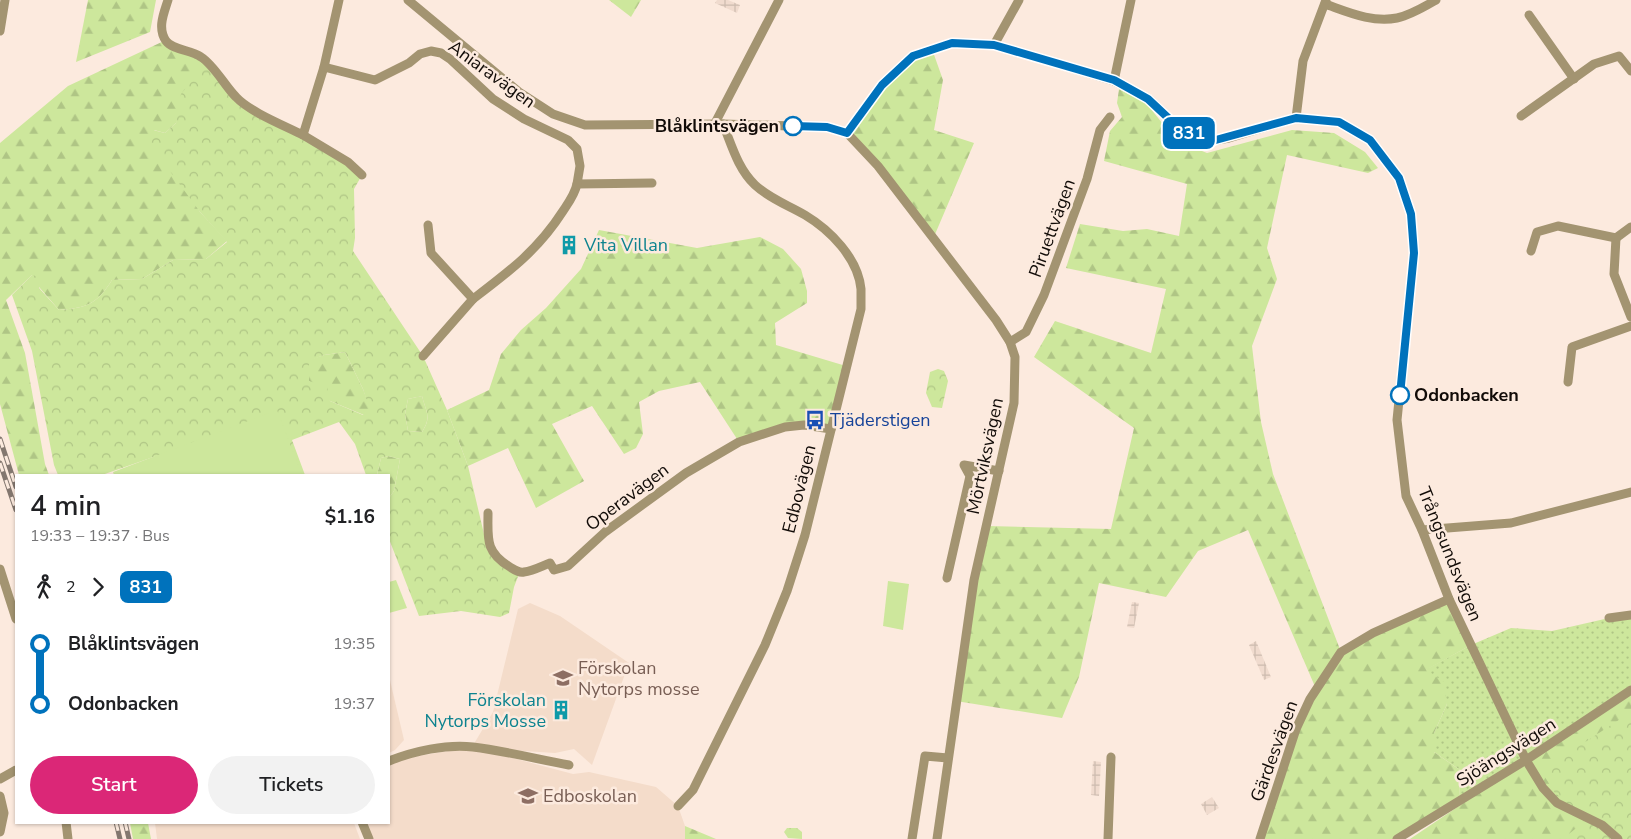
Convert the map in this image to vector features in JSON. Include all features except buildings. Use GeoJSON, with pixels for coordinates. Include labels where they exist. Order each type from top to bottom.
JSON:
{"type":"FeatureCollection","features":[{"type":"Feature","properties":{"kind":"street"},"geometry":{"type":"LineString","coordinates":[[0,31],[5,0]]}},
{"type":"Feature","properties":{"kind":"street"},"geometry":{"type":"LineString","coordinates":[[168,0],[162,23],[162,32],[170,45],[201,57],[236,98],[245,105],[348,162],[362,175]]}},
{"type":"Feature","properties":{"kind":"street"},"geometry":{"type":"LineString","coordinates":[[302,135],[324,67],[339,0]]}},
{"type":"Feature","properties":{"kind":"street"},"geometry":{"type":"LineString","coordinates":[[408,0],[520,92],[553,114],[585,125],[719,124],[827,127],[847,133]]}},
{"type":"Feature","properties":{"kind":"street"},"geometry":{"type":"LineString","coordinates":[[719,124],[779,0]]}},
{"type":"Feature","properties":{"kind":"street"},"geometry":{"type":"LineString","coordinates":[[994,45],[1019,0]]}},
{"type":"Feature","properties":{"kind":"street"},"geometry":{"type":"LineString","coordinates":[[1114,80],[1130,0]]}},
{"type":"Feature","properties":{"kind":"street"},"geometry":{"type":"LineString","coordinates":[[1296,118],[1303,60],[1326,2],[1370,19],[1397,18],[1416,11],[1436,0]]}},
{"type":"Feature","properties":{"kind":"street"},"geometry":{"type":"LineString","coordinates":[[1529,15],[1574,79]]}},
{"type":"Feature","properties":{"kind":"street","name":"Trångsundsvägen"},"geometry":{"type":"LineString","coordinates":[[847,133],[882,85],[913,56],[952,43],[994,45],[1114,80],[1148,99],[1181,130],[1212,141],[1296,118],[1339,122],[1370,140],[1399,178],[1411,214],[1414,253],[1397,420],[1406,496],[1422,530],[1449,599],[1526,760],[1543,788],[1557,803],[1602,825],[1618,839]]}},
{"type":"Feature","properties":{"kind":"street","name":"Aniaravägen"},"geometry":{"type":"LineString","coordinates":[[324,67],[375,80],[409,63],[420,54],[441,52],[450,58],[493,99],[524,119],[568,140],[577,148],[580,166],[575,193],[551,230],[520,263],[473,299],[423,356]]}},
{"type":"Feature","properties":{"kind":"street"},"geometry":{"type":"LineString","coordinates":[[1521,116],[1594,64],[1619,56],[1631,71]]}},
{"type":"Feature","properties":{"kind":"street","name":"Piruettvägen"},"geometry":{"type":"LineString","coordinates":[[1010,342],[1026,332],[1044,295],[1087,180],[1100,130],[1110,117]]}},
{"type":"Feature","properties":{"kind":"street","name":"Edbovägen"},"geometry":{"type":"LineString","coordinates":[[678,806],[693,790],[765,645],[787,591],[805,535],[861,308],[861,288],[858,276],[846,252],[827,232],[804,214],[768,195],[754,184],[741,168],[719,124]]}},
{"type":"Feature","properties":{"kind":"street","name":"Mörtviksvägen"},"geometry":{"type":"LineString","coordinates":[[847,133],[878,166],[996,320],[1010,342],[1015,357],[1014,403],[974,580],[937,839]]}},
{"type":"Feature","properties":{"kind":"street"},"geometry":{"type":"LineString","coordinates":[[577,184],[652,183]]}},
{"type":"Feature","properties":{"kind":"street"},"geometry":{"type":"LineString","coordinates":[[428,225],[431,253],[473,299]]}},
{"type":"Feature","properties":{"kind":"street"},"geometry":{"type":"LineString","coordinates":[[1531,251],[1537,232],[1558,226],[1616,238],[1631,227]]}},
{"type":"Feature","properties":{"kind":"street"},"geometry":{"type":"LineString","coordinates":[[1616,238],[1614,274],[1631,317]]}},
{"type":"Feature","properties":{"kind":"street"},"geometry":{"type":"LineString","coordinates":[[1568,382],[1572,348],[1631,326]]}},
{"type":"Feature","properties":{"kind":"street","name":"Operavägen"},"geometry":{"type":"LineString","coordinates":[[488,513],[488,535],[492,552],[503,563],[517,571],[524,572],[550,563],[554,570],[568,566],[605,532],[686,473],[739,442],[785,427],[804,425],[831,429]]}},
{"type":"Feature","properties":{"kind":"street"},"geometry":{"type":"LineString","coordinates":[[947,578],[970,476],[964,465],[999,471]]}},
{"type":"Feature","properties":{"kind":"street"},"geometry":{"type":"LineString","coordinates":[[1422,530],[1511,522],[1631,492]]}},
{"type":"Feature","properties":{"kind":"street"},"geometry":{"type":"LineString","coordinates":[[0,569],[15,616]]}},
{"type":"Feature","properties":{"kind":"street","name":"Gärdesvägen"},"geometry":{"type":"LineString","coordinates":[[1260,839],[1296,729],[1310,699],[1341,652],[1373,633],[1449,599]]}},
{"type":"Feature","properties":{"kind":"street"},"geometry":{"type":"LineString","coordinates":[[1608,618],[1631,615]]}},
{"type":"Feature","properties":{"kind":"street","name":"Sjöängsvägen"},"geometry":{"type":"LineString","coordinates":[[1397,839],[1526,760],[1631,690]]}},
{"type":"Feature","properties":{"kind":"street"},"geometry":{"type":"LineString","coordinates":[[390,760],[450,747],[472,747],[569,765]]}},
{"type":"Feature","properties":{"kind":"street"},"geometry":{"type":"LineString","coordinates":[[912,839],[926,756],[948,758]]}},
{"type":"Feature","properties":{"kind":"street"},"geometry":{"type":"LineString","coordinates":[[1108,839],[1112,757]]}},
{"type":"Feature","properties":{"kind":"street"},"geometry":{"type":"LineString","coordinates":[[0,779],[15,771]]}},
{"type":"Feature","properties":{"kind":"street"},"geometry":{"type":"LineString","coordinates":[[0,796],[4,813],[0,832]]}},
{"type":"Feature","properties":{"kind":"street"},"geometry":{"type":"LineString","coordinates":[[66,824],[68,839]]}},
{"type":"Feature","properties":{"kind":"street"},"geometry":{"type":"LineString","coordinates":[[363,824],[369,839]]}},
{"type":"Feature","properties":{"kind":"shaded area"},"geometry":{"type":"Polygon","coordinates":[[[717,0],[728,0],[740,5],[737,13],[715,3],[717,0]]]}},
{"type":"Feature","properties":{"kind":"shaded area"},"geometry":{"type":"Polygon","coordinates":[[[1132,602],[1139,603],[1134,628],[1127,627],[1132,602]]]}},
{"type":"Feature","properties":{"kind":"shaded area"},"geometry":{"type":"Polygon","coordinates":[[[530,603],[560,616],[629,663],[592,765],[574,749],[555,753],[475,748],[573,774],[589,772],[656,787],[678,806],[685,826],[685,839],[369,839],[362,824],[390,824],[390,761],[472,747],[493,712],[518,609],[530,603]]]}},
{"type":"Feature","properties":{"kind":"shaded area"},"geometry":{"type":"Polygon","coordinates":[[[1256,641],[1271,677],[1264,680],[1249,645],[1256,641]]]}},
{"type":"Feature","properties":{"kind":"shaded area"},"geometry":{"type":"Polygon","coordinates":[[[390,680],[404,740],[390,752],[390,680]]]}},
{"type":"Feature","properties":{"kind":"shaded area"},"geometry":{"type":"Polygon","coordinates":[[[1093,761],[1101,762],[1099,796],[1091,795],[1093,761]]]}},
{"type":"Feature","properties":{"kind":"shaded area"},"geometry":{"type":"Polygon","coordinates":[[[1212,797],[1219,808],[1207,815],[1201,804],[1212,797]]]}},
{"type":"Feature","properties":{"kind":"shaded area"},"geometry":{"type":"Polygon","coordinates":[[[155,824],[354,824],[360,839],[157,839],[155,824]]]}},
{"type":"Feature","properties":{"kind":"green space"},"geometry":{"type":"Polygon","coordinates":[[[88,0],[156,0],[150,32],[76,62],[88,0]]]}},
{"type":"Feature","properties":{"kind":"green space"},"geometry":{"type":"Polygon","coordinates":[[[609,0],[641,0],[631,17],[609,0]]]}},
{"type":"Feature","properties":{"kind":"green space"},"geometry":{"type":"Polygon","coordinates":[[[166,40],[207,63],[176,123],[165,133],[154,130],[200,212],[227,241],[206,259],[173,260],[142,279],[112,280],[96,300],[77,308],[59,310],[39,287],[32,275],[6,300],[25,353],[45,464],[49,474],[19,474],[0,404],[0,143],[68,86],[166,40]]]}},
{"type":"Feature","properties":{"kind":"green space"},"geometry":{"type":"Polygon","coordinates":[[[932,49],[943,80],[934,130],[974,143],[933,239],[847,133],[913,56],[932,49]]]}},
{"type":"Feature","properties":{"kind":"green space"},"geometry":{"type":"Polygon","coordinates":[[[207,63],[236,97],[362,175],[354,189],[355,238],[353,251],[423,356],[447,410],[468,466],[488,551],[501,565],[519,574],[514,587],[509,613],[500,617],[461,611],[419,616],[390,542],[390,497],[394,491],[400,459],[388,456],[381,458],[377,474],[366,474],[355,444],[339,422],[292,440],[305,474],[113,474],[159,455],[105,474],[58,474],[54,465],[32,351],[12,295],[32,275],[39,277],[39,288],[59,310],[77,308],[96,300],[112,280],[142,279],[173,260],[206,259],[227,242],[200,212],[145,137],[153,130],[165,133],[176,123],[181,94],[207,63]],[[345,352],[324,355],[309,361],[309,381],[327,387],[330,401],[363,415],[369,408],[363,389],[345,352]],[[422,396],[408,399],[405,414],[408,431],[422,432],[427,422],[427,414],[422,396]]]}},
{"type":"Feature","properties":{"kind":"green space"},"geometry":{"type":"Polygon","coordinates":[[[1119,89],[1146,103],[1171,134],[1207,153],[1292,130],[1334,133],[1365,152],[1378,168],[1368,173],[1287,155],[1267,248],[1277,279],[1252,346],[1261,422],[1273,474],[1341,652],[1449,599],[1471,645],[1426,670],[1444,682],[1447,704],[1434,733],[1434,752],[1460,770],[1459,801],[1397,839],[1259,839],[1296,729],[1316,689],[1248,530],[1198,551],[1166,597],[1099,583],[1079,677],[1062,718],[956,701],[987,526],[1111,529],[1134,428],[1034,357],[1055,321],[1151,353],[1166,289],[1066,268],[1080,224],[1123,231],[1147,229],[1179,236],[1187,184],[1104,161],[1110,131],[1122,117],[1117,103],[1119,89]]]}},
{"type":"Feature","properties":{"kind":"green space"},"geometry":{"type":"Polygon","coordinates":[[[599,230],[697,248],[760,237],[783,249],[801,269],[807,291],[807,303],[775,323],[776,345],[846,366],[831,429],[804,425],[739,442],[700,382],[659,391],[639,402],[643,434],[636,448],[624,454],[592,406],[552,424],[584,481],[536,508],[508,448],[468,466],[447,410],[489,390],[501,354],[521,330],[546,308],[581,269],[599,230]]]}},
{"type":"Feature","properties":{"kind":"green space"},"geometry":{"type":"Polygon","coordinates":[[[345,352],[370,408],[364,415],[330,401],[309,381],[309,360],[324,355],[345,352]]]}},
{"type":"Feature","properties":{"kind":"green space"},"geometry":{"type":"Polygon","coordinates":[[[938,369],[944,371],[948,381],[942,408],[932,407],[926,393],[930,372],[938,369]]]}},
{"type":"Feature","properties":{"kind":"green space"},"geometry":{"type":"Polygon","coordinates":[[[422,396],[427,414],[425,427],[422,432],[408,431],[405,414],[408,399],[422,396]]]}},
{"type":"Feature","properties":{"kind":"green space"},"geometry":{"type":"Polygon","coordinates":[[[277,410],[302,474],[114,474],[113,472],[277,410]]]}},
{"type":"Feature","properties":{"kind":"green space"},"geometry":{"type":"Polygon","coordinates":[[[388,456],[400,459],[394,491],[390,497],[390,474],[377,474],[381,458],[388,456]]]}},
{"type":"Feature","properties":{"kind":"green space"},"geometry":{"type":"Polygon","coordinates":[[[396,580],[407,608],[390,613],[390,582],[396,580]]]}},
{"type":"Feature","properties":{"kind":"green space"},"geometry":{"type":"Polygon","coordinates":[[[888,581],[909,584],[903,630],[883,626],[888,581]]]}},
{"type":"Feature","properties":{"kind":"green space"},"geometry":{"type":"Polygon","coordinates":[[[1631,615],[1631,690],[1459,801],[1460,770],[1434,752],[1434,733],[1447,704],[1425,670],[1471,645],[1511,628],[1552,631],[1631,615]]]}},
{"type":"Feature","properties":{"kind":"green space"},"geometry":{"type":"Polygon","coordinates":[[[1631,690],[1631,839],[1410,839],[1631,690]]]}},
{"type":"Feature","properties":{"kind":"green space"},"geometry":{"type":"Polygon","coordinates":[[[1631,712],[1631,839],[1563,839],[1587,819],[1555,793],[1541,771],[1631,712]]]}},
{"type":"Feature","properties":{"kind":"green space"},"geometry":{"type":"Polygon","coordinates":[[[130,824],[148,824],[151,839],[133,839],[130,824]]]}},
{"type":"Feature","properties":{"kind":"green space"},"geometry":{"type":"Polygon","coordinates":[[[685,826],[716,839],[685,839],[685,826]]]}},
{"type":"Feature","properties":{"kind":"green space"},"geometry":{"type":"Polygon","coordinates":[[[787,828],[797,828],[802,832],[802,839],[788,838],[784,832],[787,828]]]}},
{"type":"Feature","properties":{"kind":"railway"},"geometry":{"type":"LineString","coordinates":[[0,439],[15,484]]}},
{"type":"Feature","properties":{"kind":"railway"},"geometry":{"type":"LineString","coordinates":[[0,463],[15,507]]}},
{"type":"Feature","properties":{"kind":"railway"},"geometry":{"type":"LineString","coordinates":[[116,824],[120,839]]}},
{"type":"Feature","properties":{"kind":"railway"},"geometry":{"type":"LineString","coordinates":[[125,824],[129,839]]}},
{"type":"Feature","properties":{"kind":"bus line","name":"831"},"geometry":{"type":"LineString","coordinates":[[793,126],[827,127],[847,133],[882,85],[913,56],[952,43],[994,45],[1114,80],[1148,99],[1181,130],[1212,141],[1296,118],[1339,122],[1370,140],[1399,178],[1411,214],[1414,253],[1400,395]]}},
{"type":"Feature","properties":{"kind":"place","name":"Blåklintsvägen"},"geometry":{"type":"Point","coordinates":[793,126]}},
{"type":"Feature","properties":{"kind":"place","name":"Vita Villan"},"geometry":{"type":"Point","coordinates":[569,245]}},
{"type":"Feature","properties":{"kind":"place","name":"Odonbacken"},"geometry":{"type":"Point","coordinates":[1400,395]}},
{"type":"Feature","properties":{"kind":"place","name":"Tjäderstigen"},"geometry":{"type":"Point","coordinates":[815,420]}},
{"type":"Feature","properties":{"kind":"place","name":"Förskolan Nytorps mosse"},"geometry":{"type":"Point","coordinates":[563,678]}},
{"type":"Feature","properties":{"kind":"place","name":"Förskolan Nytorps Mosse"},"geometry":{"type":"Point","coordinates":[561,710]}},
{"type":"Feature","properties":{"kind":"place","name":"Edboskolan"},"geometry":{"type":"Point","coordinates":[528,796]}}]}
